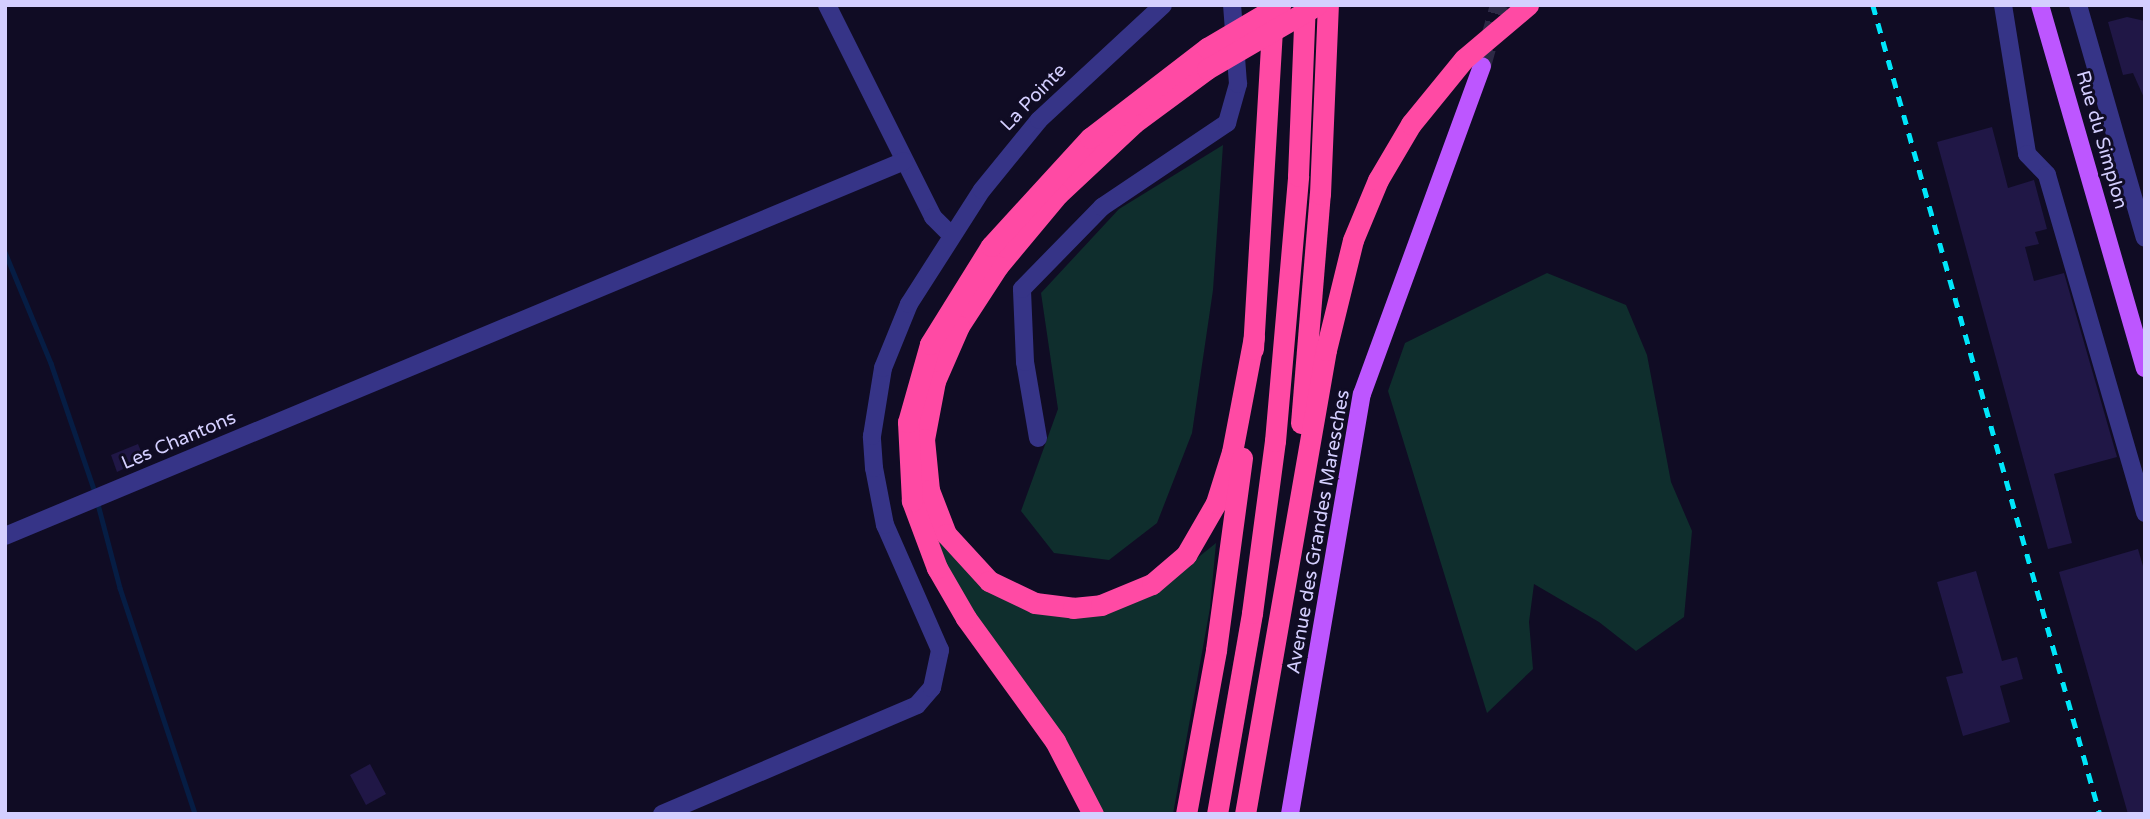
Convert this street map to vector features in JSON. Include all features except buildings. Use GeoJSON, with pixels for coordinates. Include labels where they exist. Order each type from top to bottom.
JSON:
{"type":"FeatureCollection","features":[{"type":"Feature","properties":{"kind":"highway"},"geometry":{"type":"LineString","coordinates":[[1186,814],[1230,551],[1254,337],[1274,5]]}},
{"type":"Feature","properties":{"kind":"highway"},"geometry":{"type":"LineString","coordinates":[[1093,814],[1055,741],[972,627],[937,568],[912,501],[908,422],[930,344],[991,246],[1090,138],[1207,47],[1280,5]]}},
{"type":"Feature","properties":{"kind":"highway"},"geometry":{"type":"LineString","coordinates":[[1217,814],[1250,625],[1275,441],[1293,251],[1305,5]]}},
{"type":"Feature","properties":{"kind":"highway"},"geometry":{"type":"LineString","coordinates":[[1254,337],[1232,452],[1216,503],[1186,555],[1152,584],[1101,605],[1073,608],[1035,603],[989,582],[946,534],[927,481],[925,431],[938,371],[970,306],[1011,248],[1089,163],[1207,69],[1317,5]]}},
{"type":"Feature","properties":{"kind":"highway"},"geometry":{"type":"LineString","coordinates":[[1278,626],[1312,304],[1328,5]]}},
{"type":"Feature","properties":{"kind":"highway"},"geometry":{"type":"LineString","coordinates":[[1245,814],[1333,316],[1360,220],[1388,161],[1423,108],[1480,43],[1528,5]]}},
{"type":"Feature","properties":{"kind":"main road","name":"Rue du Simplon"},"geometry":{"type":"LineString","coordinates":[[2040,5],[2145,368]]}},
{"type":"Feature","properties":{"kind":"main road","name":"Avenue des Grandes Maresches"},"geometry":{"type":"LineString","coordinates":[[1290,814],[1362,394],[1482,66]]}},
{"type":"Feature","properties":{"kind":"street"},"geometry":{"type":"LineString","coordinates":[[827,5],[933,217],[950,234]]}},
{"type":"Feature","properties":{"kind":"street","name":"La Pointe"},"geometry":{"type":"LineString","coordinates":[[662,814],[917,705],[936,680],[940,650],[884,524],[872,436],[883,368],[894,335],[950,234],[1039,120],[1163,5]]}},
{"type":"Feature","properties":{"kind":"street"},"geometry":{"type":"LineString","coordinates":[[1038,438],[1025,362],[1023,289],[1102,207],[1227,123],[1238,84],[1232,5]]}},
{"type":"Feature","properties":{"kind":"street"},"geometry":{"type":"LineString","coordinates":[[2003,5],[2027,153],[2047,176],[2145,513]]}},
{"type":"Feature","properties":{"kind":"street"},"geometry":{"type":"LineString","coordinates":[[2078,5],[2145,238]]}},
{"type":"Feature","properties":{"kind":"street","name":"Les Chantons"},"geometry":{"type":"LineString","coordinates":[[5,536],[904,161]]}},
{"type":"Feature","properties":{"kind":"green space"},"geometry":{"type":"Polygon","coordinates":[[[1223,145],[1213,290],[1192,433],[1157,523],[1109,560],[1054,553],[1021,511],[1058,409],[1041,293],[1119,209],[1223,145]]]}},
{"type":"Feature","properties":{"kind":"green space"},"geometry":{"type":"Polygon","coordinates":[[[1547,273],[1626,305],[1647,355],[1671,482],[1692,531],[1684,617],[1636,651],[1599,622],[1534,584],[1529,622],[1533,669],[1487,713],[1388,391],[1405,343],[1547,273]]]}},
{"type":"Feature","properties":{"kind":"green space"},"geometry":{"type":"Polygon","coordinates":[[[936,538],[988,590],[1104,614],[1149,597],[1216,543],[1210,608],[1173,814],[1102,814],[1068,744],[985,630],[947,568],[936,538]]]}},
{"type":"Feature","properties":{"kind":"waterway"},"geometry":{"type":"LineString","coordinates":[[5,252],[51,363],[95,492]]}},
{"type":"Feature","properties":{"kind":"waterway"},"geometry":{"type":"LineString","coordinates":[[98,504],[120,588],[195,814]]}},
{"type":"Feature","properties":{"kind":"tunnel"},"geometry":{"type":"LineString","coordinates":[[1482,66],[1499,5]]}},
{"type":"Feature","properties":{"kind":"railway"},"geometry":{"type":"LineString","coordinates":[[1873,5],[2100,814]]}}]}
